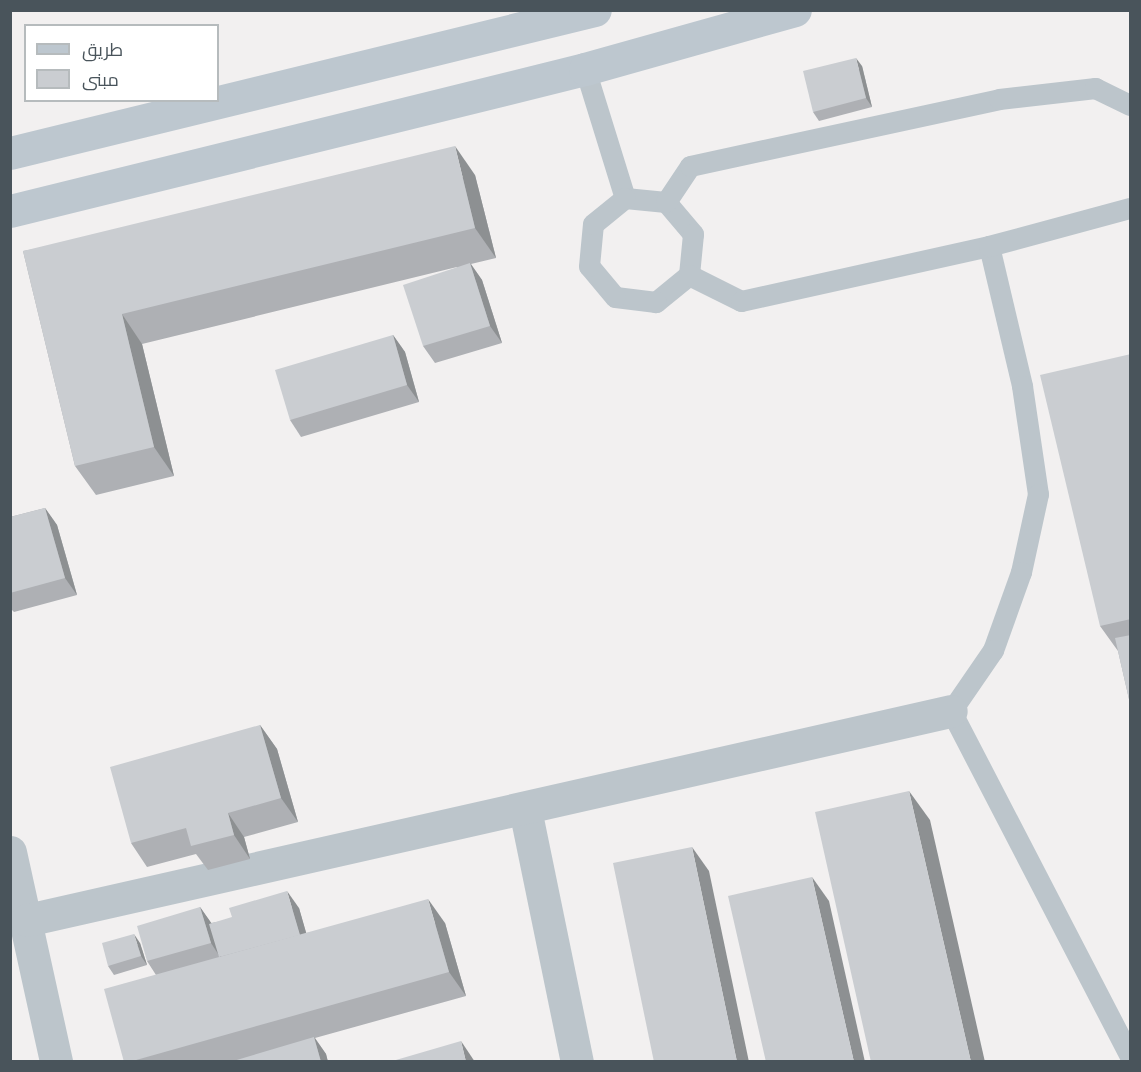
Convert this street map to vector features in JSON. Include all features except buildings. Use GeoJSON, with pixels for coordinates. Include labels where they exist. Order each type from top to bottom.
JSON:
{"type":"FeatureCollection","features":[{"type":"Feature","properties":{"kind":"main road"},"geometry":{"type":"LineString","coordinates":[[219,102],[595,10]]}},
{"type":"Feature","properties":{"kind":"main road"},"geometry":{"type":"LineString","coordinates":[[10,211],[585,69],[795,10]]}},
{"type":"Feature","properties":{"kind":"main road"},"geometry":{"type":"LineString","coordinates":[[10,153],[219,102]]}},
{"type":"Feature","properties":{"kind":"street"},"geometry":{"type":"LineString","coordinates":[[27,920],[951,711]]}},
{"type":"Feature","properties":{"kind":"street"},"geometry":{"type":"LineString","coordinates":[[525,809],[577,1062]]}},
{"type":"Feature","properties":{"kind":"street"},"geometry":{"type":"LineString","coordinates":[[10,852],[27,920],[56,1062]]}},
{"type":"Feature","properties":{"kind":"lane"},"geometry":{"type":"LineString","coordinates":[[585,69],[625,198]]}},
{"type":"Feature","properties":{"kind":"lane"},"geometry":{"type":"LineString","coordinates":[[666,202],[690,166],[987,102],[1095,88],[1131,105]]}},
{"type":"Feature","properties":{"kind":"lane"},"geometry":{"type":"LineString","coordinates":[[625,198],[666,202],[693,234],[689,275],[656,302],[615,297],[589,266],[593,224],[625,198]]}},
{"type":"Feature","properties":{"kind":"lane"},"geometry":{"type":"LineString","coordinates":[[689,275],[741,301],[989,246],[1131,208]]}},
{"type":"Feature","properties":{"kind":"lane"},"geometry":{"type":"LineString","coordinates":[[989,246],[1022,386],[1038,494],[1021,572],[993,650],[951,711],[1131,1056]]}}]}
